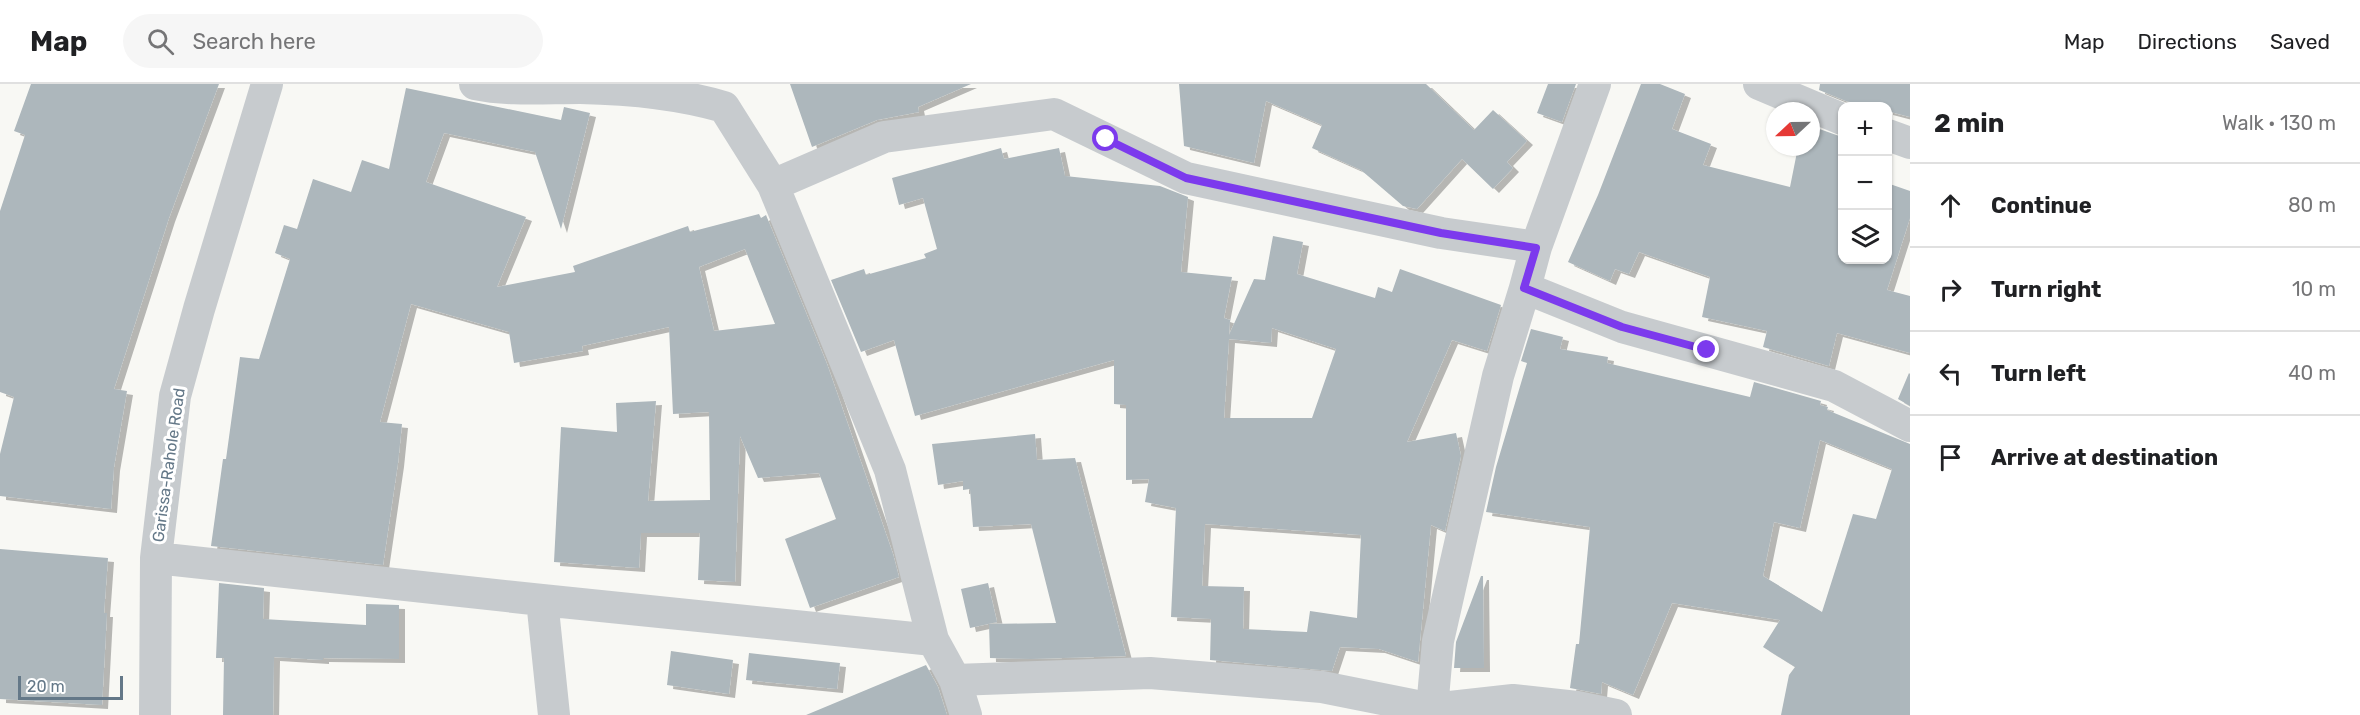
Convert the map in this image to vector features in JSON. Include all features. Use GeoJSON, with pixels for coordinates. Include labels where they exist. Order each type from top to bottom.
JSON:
{"type":"FeatureCollection","features":[{"type":"Feature","properties":{"kind":"street","name":"Garissa-Rahole Road"},"geometry":{"type":"LineString","coordinates":[[155,715],[156,558],[175,396],[267,84]]}},
{"type":"Feature","properties":{"kind":"street"},"geometry":{"type":"LineString","coordinates":[[475,84],[499,89],[580,88],[656,91],[699,99],[724,107],[772,185],[890,470],[933,640],[955,680],[966,715]]}},
{"type":"Feature","properties":{"kind":"street"},"geometry":{"type":"LineString","coordinates":[[1432,709],[1438,641],[1498,376],[1536,248],[1595,84]]}},
{"type":"Feature","properties":{"kind":"street"},"geometry":{"type":"LineString","coordinates":[[1759,84],[1838,116]]}},
{"type":"Feature","properties":{"kind":"street"},"geometry":{"type":"LineString","coordinates":[[772,185],[884,137],[1054,114],[1186,178],[1441,233],[1536,248]]}},
{"type":"Feature","properties":{"kind":"street"},"geometry":{"type":"LineString","coordinates":[[1892,137],[1910,142]]}},
{"type":"Feature","properties":{"kind":"street"},"geometry":{"type":"LineString","coordinates":[[1524,288],[1622,327],[1834,386],[1910,426]]}},
{"type":"Feature","properties":{"kind":"street"},"geometry":{"type":"LineString","coordinates":[[156,558],[933,640]]}},
{"type":"Feature","properties":{"kind":"street"},"geometry":{"type":"LineString","coordinates":[[542,600],[554,715]]}},
{"type":"Feature","properties":{"kind":"street"},"geometry":{"type":"LineString","coordinates":[[955,680],[1150,673],[1322,687],[1432,709],[1512,700],[1577,707],[1616,715]]}},
{"type":"Feature","properties":{"kind":"building"},"geometry":{"type":"Polygon","coordinates":[[[31,84],[219,84],[169,218],[114,389],[127,391],[114,467],[111,509],[0,496],[0,454],[14,397],[0,392],[0,211],[25,135],[14,131],[31,84]]]}},
{"type":"Feature","properties":{"kind":"building"},"geometry":{"type":"Polygon","coordinates":[[[790,84],[971,84],[918,107],[919,112],[877,120],[812,147],[790,84]]]}},
{"type":"Feature","properties":{"kind":"building"},"geometry":{"type":"Polygon","coordinates":[[[1179,84],[1426,84],[1474,130],[1493,110],[1527,141],[1507,162],[1513,168],[1493,189],[1462,159],[1417,209],[1403,206],[1361,170],[1312,148],[1322,125],[1266,101],[1254,163],[1184,146],[1179,84]]]}},
{"type":"Feature","properties":{"kind":"building"},"geometry":{"type":"Polygon","coordinates":[[[1548,84],[1576,84],[1562,122],[1537,113],[1548,84]]]}},
{"type":"Feature","properties":{"kind":"building"},"geometry":{"type":"Polygon","coordinates":[[[1641,84],[1660,84],[1685,94],[1672,129],[1711,144],[1703,165],[1790,187],[1796,156],[1820,156],[1820,129],[1838,136],[1838,264],[1892,264],[1892,185],[1910,191],[1910,218],[1887,290],[1910,296],[1910,353],[1837,333],[1829,366],[1763,347],[1767,331],[1702,317],[1710,277],[1639,252],[1629,274],[1615,269],[1610,281],[1568,262],[1598,195],[1641,84]]]}},
{"type":"Feature","properties":{"kind":"building"},"geometry":{"type":"Polygon","coordinates":[[[1820,84],[1910,84],[1910,117],[1892,112],[1892,102],[1850,102],[1819,90],[1820,84]]]}},
{"type":"Feature","properties":{"kind":"building"},"geometry":{"type":"Polygon","coordinates":[[[406,88],[561,120],[564,107],[590,113],[561,229],[535,152],[444,133],[426,182],[526,217],[497,287],[575,272],[573,266],[688,226],[690,232],[759,214],[761,218],[766,215],[827,364],[899,577],[810,608],[785,539],[836,519],[819,473],[758,478],[740,436],[735,582],[698,580],[700,533],[641,533],[639,568],[554,562],[561,427],[617,432],[616,403],[656,401],[648,501],[710,500],[709,412],[673,414],[669,327],[582,346],[583,351],[514,363],[509,332],[411,304],[380,422],[402,424],[383,565],[211,546],[240,357],[259,359],[290,259],[275,253],[284,225],[297,229],[313,179],[351,192],[362,160],[389,169],[406,88]],[[745,249],[699,267],[714,331],[775,324],[745,249]]]}},
{"type":"Feature","properties":{"kind":"building"},"geometry":{"type":"Polygon","coordinates":[[[1001,148],[1004,159],[1059,148],[1065,176],[1160,186],[1188,197],[1181,272],[1232,277],[1224,318],[1230,320],[1229,335],[1254,279],[1265,280],[1273,236],[1303,242],[1297,274],[1375,298],[1378,287],[1392,292],[1400,269],[1501,305],[1487,351],[1452,340],[1407,442],[1456,433],[1461,456],[1445,531],[1431,525],[1418,662],[1379,649],[1340,647],[1332,671],[1210,660],[1211,619],[1171,617],[1176,508],[1145,502],[1149,479],[1126,480],[1126,405],[1114,404],[1114,360],[915,416],[894,340],[861,352],[831,280],[864,269],[866,275],[926,258],[924,254],[937,249],[923,198],[899,205],[892,178],[1001,148]],[[1272,328],[1271,343],[1229,339],[1224,418],[1312,418],[1336,349],[1272,328]],[[1205,524],[1202,586],[1244,587],[1243,629],[1307,632],[1310,611],[1357,618],[1361,535],[1205,524]]]}},
{"type":"Feature","properties":{"kind":"building"},"geometry":{"type":"Polygon","coordinates":[[[1531,329],[1563,337],[1560,349],[1608,357],[1607,363],[1750,397],[1754,382],[1821,401],[1820,405],[1828,407],[1827,410],[1910,444],[1910,715],[1781,715],[1789,675],[1795,667],[1763,647],[1780,620],[1672,603],[1633,695],[1602,682],[1601,694],[1570,688],[1576,644],[1579,644],[1590,527],[1486,512],[1496,467],[1527,363],[1521,361],[1531,329]],[[1820,440],[1800,528],[1774,522],[1763,576],[1822,612],[1853,514],[1876,519],[1892,469],[1820,440]]]}},
{"type":"Feature","properties":{"kind":"building"},"geometry":{"type":"Polygon","coordinates":[[[1910,374],[1910,406],[1898,399],[1910,374]]]}},
{"type":"Feature","properties":{"kind":"building"},"geometry":{"type":"Polygon","coordinates":[[[1035,434],[1037,460],[1075,458],[1126,656],[990,658],[989,624],[1056,623],[1031,524],[973,527],[970,489],[963,490],[963,481],[938,485],[932,444],[1035,434]]]}},
{"type":"Feature","properties":{"kind":"building"},"geometry":{"type":"Polygon","coordinates":[[[0,549],[108,558],[102,705],[0,699],[0,549]]]}},
{"type":"Feature","properties":{"kind":"building"},"geometry":{"type":"Polygon","coordinates":[[[1481,576],[1483,576],[1484,668],[1454,668],[1456,642],[1481,576]]]}},
{"type":"Feature","properties":{"kind":"building"},"geometry":{"type":"Polygon","coordinates":[[[219,583],[264,588],[263,619],[366,625],[366,604],[399,605],[399,659],[323,658],[323,660],[274,657],[273,715],[223,715],[224,658],[216,658],[219,583]]]}},
{"type":"Feature","properties":{"kind":"building"},"geometry":{"type":"Polygon","coordinates":[[[988,583],[997,622],[970,628],[961,589],[988,583]]]}},
{"type":"Feature","properties":{"kind":"building"},"geometry":{"type":"Polygon","coordinates":[[[671,651],[733,660],[729,694],[667,685],[671,651]]]}},
{"type":"Feature","properties":{"kind":"building"},"geometry":{"type":"Polygon","coordinates":[[[749,653],[840,663],[837,689],[746,680],[749,653]]]}},
{"type":"Feature","properties":{"kind":"building"},"geometry":{"type":"Polygon","coordinates":[[[926,665],[938,687],[947,715],[806,715],[926,665]]]}},
{"type":"Feature","properties":{"kind":"route"},"geometry":{"type":"LineString","coordinates":[[1106,139],[1186,178],[1441,233],[1536,248],[1524,288],[1622,327],[1707,350]]}}]}
